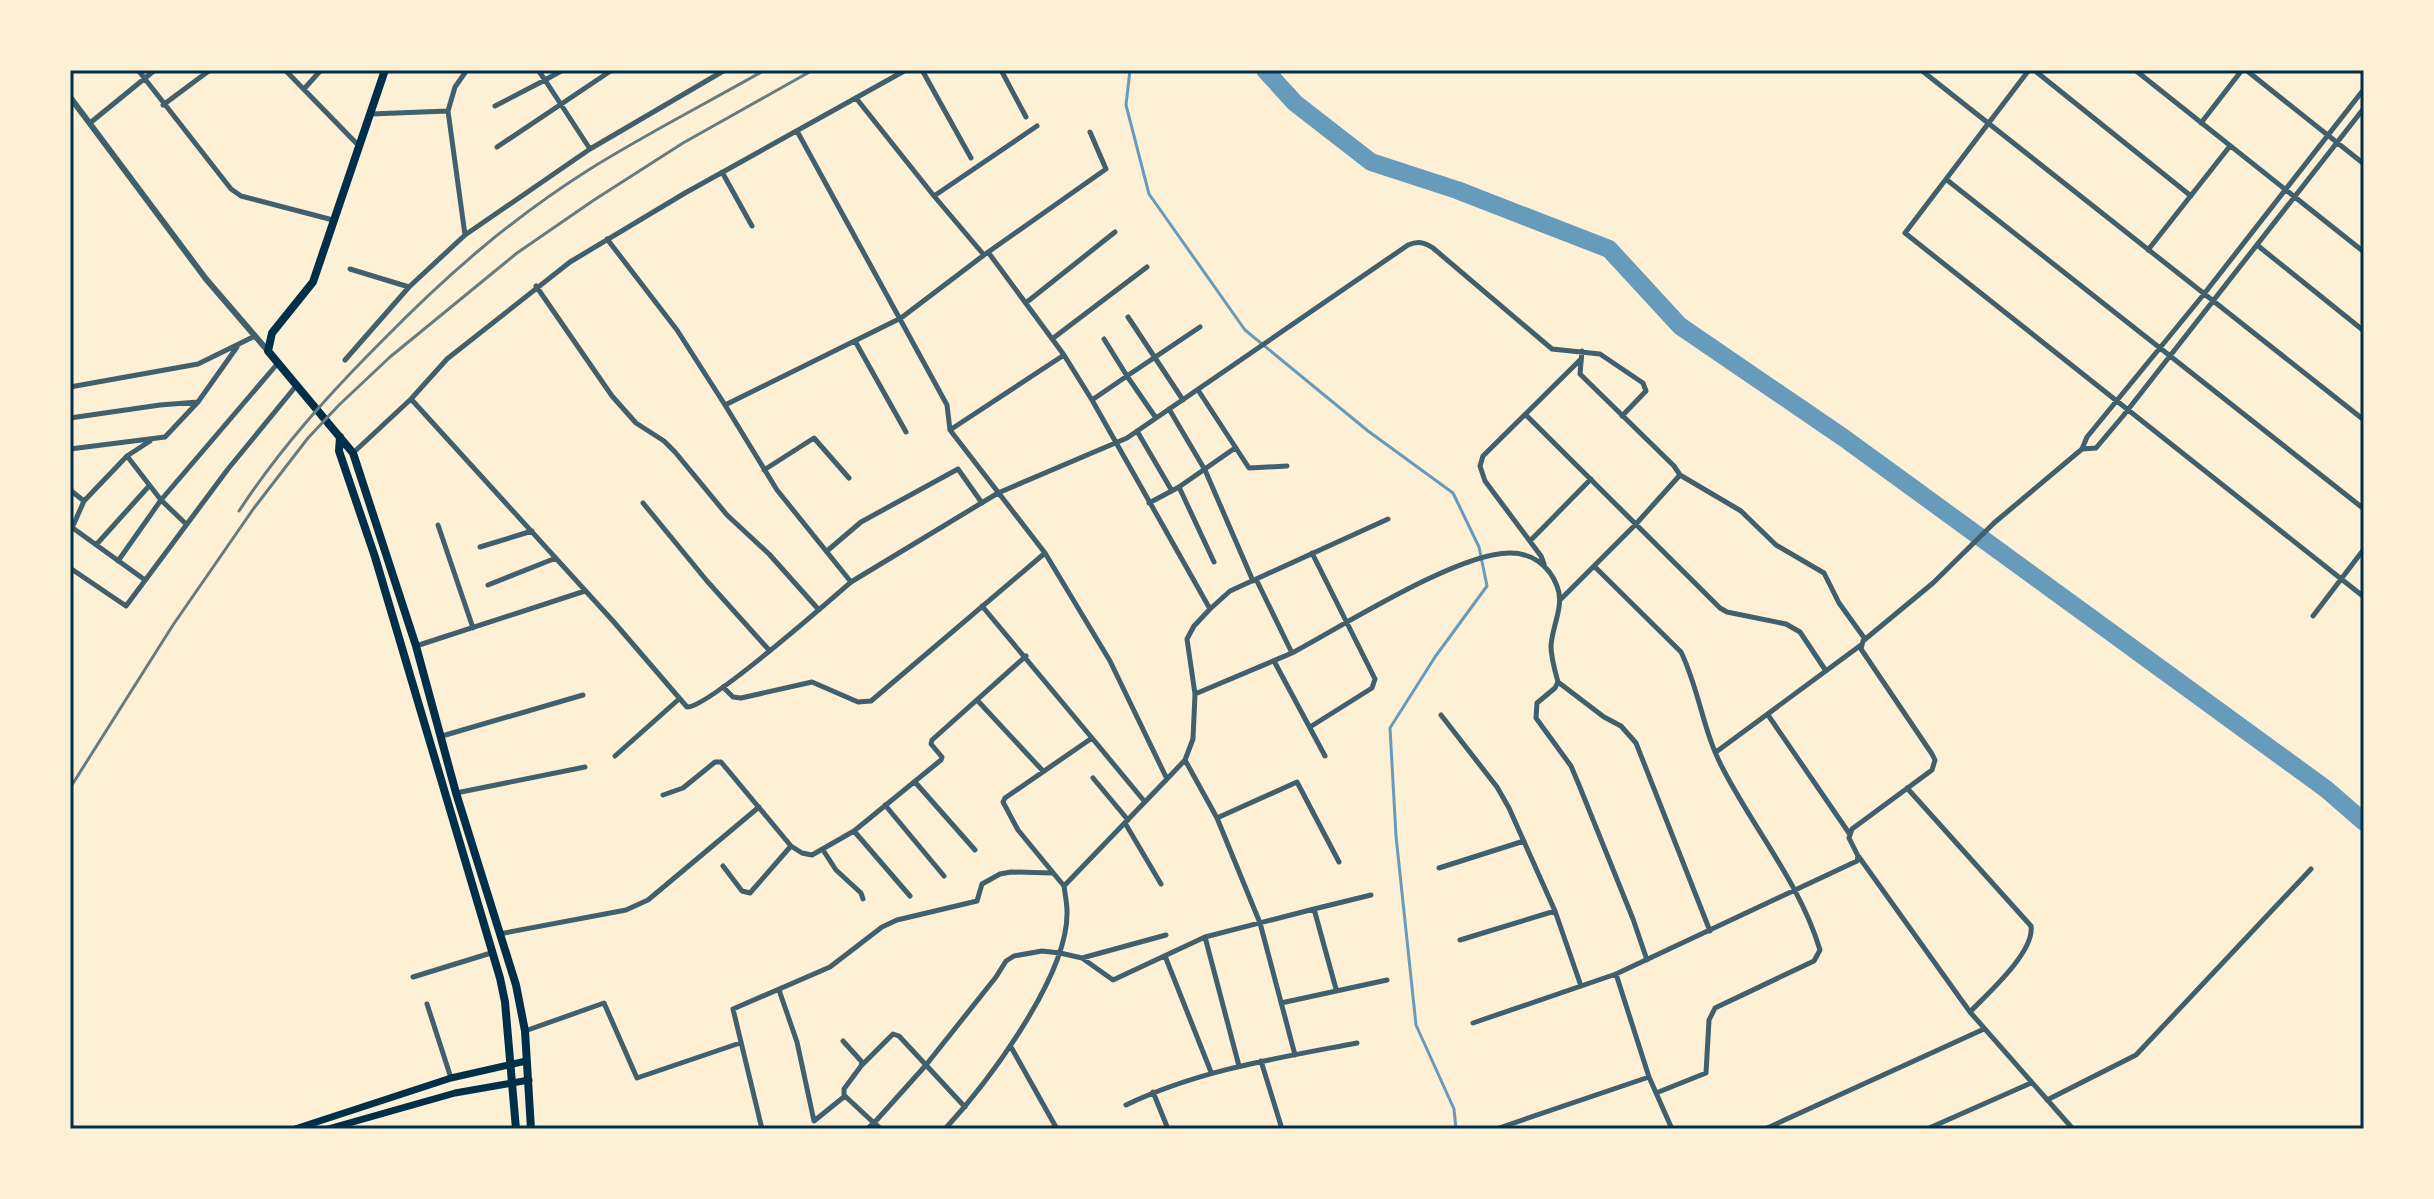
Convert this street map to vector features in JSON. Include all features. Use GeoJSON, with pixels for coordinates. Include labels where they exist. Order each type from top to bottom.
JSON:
{"type":"FeatureCollection","features":[{"type":"Feature","properties":{"kind":"highway"},"geometry":{"type":"LineString","coordinates":[[384,70],[313,282],[272,333],[268,351],[353,453],[416,646],[456,793],[516,985],[525,1031],[531,1129]]}},
{"type":"Feature","properties":{"kind":"highway"},"geometry":{"type":"LineString","coordinates":[[340,437],[339,451],[375,557],[505,1002],[516,1129]]}},
{"type":"Feature","properties":{"kind":"main road"},"geometry":{"type":"LineString","coordinates":[[295,1129],[451,1078],[526,1061]]}},
{"type":"Feature","properties":{"kind":"main road"},"geometry":{"type":"LineString","coordinates":[[328,1129],[455,1093],[529,1080]]}},
{"type":"Feature","properties":{"kind":"street"},"geometry":{"type":"LineString","coordinates":[[138,70],[231,189],[241,196],[333,220]]}},
{"type":"Feature","properties":{"kind":"street"},"geometry":{"type":"LineString","coordinates":[[90,123],[155,70]]}},
{"type":"Feature","properties":{"kind":"street"},"geometry":{"type":"LineString","coordinates":[[163,105],[210,70]]}},
{"type":"Feature","properties":{"kind":"street"},"geometry":{"type":"LineString","coordinates":[[285,70],[360,147]]}},
{"type":"Feature","properties":{"kind":"street"},"geometry":{"type":"LineString","coordinates":[[304,89],[321,70]]}},
{"type":"Feature","properties":{"kind":"street"},"geometry":{"type":"LineString","coordinates":[[465,235],[448,111],[455,87],[467,70]]}},
{"type":"Feature","properties":{"kind":"street"},"geometry":{"type":"LineString","coordinates":[[538,70],[590,149]]}},
{"type":"Feature","properties":{"kind":"street"},"geometry":{"type":"LineString","coordinates":[[495,106],[563,70]]}},
{"type":"Feature","properties":{"kind":"street"},"geometry":{"type":"LineString","coordinates":[[497,147],[612,70]]}},
{"type":"Feature","properties":{"kind":"street"},"geometry":{"type":"LineString","coordinates":[[709,70],[713,77]]}},
{"type":"Feature","properties":{"kind":"street"},"geometry":{"type":"LineString","coordinates":[[345,360],[409,287],[465,235],[590,149],[725,70]]}},
{"type":"Feature","properties":{"kind":"street"},"geometry":{"type":"LineString","coordinates":[[353,453],[411,399],[447,359],[536,286],[607,239],[906,70]]}},
{"type":"Feature","properties":{"kind":"street"},"geometry":{"type":"LineString","coordinates":[[922,70],[971,158]]}},
{"type":"Feature","properties":{"kind":"street"},"geometry":{"type":"LineString","coordinates":[[1001,70],[1026,117]]}},
{"type":"Feature","properties":{"kind":"street"},"geometry":{"type":"LineString","coordinates":[[1921,70],[2364,420]]}},
{"type":"Feature","properties":{"kind":"street"},"geometry":{"type":"LineString","coordinates":[[2191,196],[2031,70],[1986,123],[1905,233],[2364,597]]}},
{"type":"Feature","properties":{"kind":"street"},"geometry":{"type":"LineString","coordinates":[[2135,70],[2364,252]]}},
{"type":"Feature","properties":{"kind":"street"},"geometry":{"type":"LineString","coordinates":[[2201,123],[2244,70],[2364,164]]}},
{"type":"Feature","properties":{"kind":"street"},"geometry":{"type":"LineString","coordinates":[[1716,752],[1863,642],[1933,583],[1994,523],[2082,449],[2087,437],[2161,349],[2364,89]]}},
{"type":"Feature","properties":{"kind":"street"},"geometry":{"type":"LineString","coordinates":[[70,97],[206,279],[268,351]]}},
{"type":"Feature","properties":{"kind":"street"},"geometry":{"type":"LineString","coordinates":[[856,98],[934,196],[1027,302],[1064,355],[1210,609]]}},
{"type":"Feature","properties":{"kind":"street"},"geometry":{"type":"LineString","coordinates":[[2082,449],[2096,448],[2128,410],[2364,108]]}},
{"type":"Feature","properties":{"kind":"street"},"geometry":{"type":"LineString","coordinates":[[370,115],[448,111]]}},
{"type":"Feature","properties":{"kind":"street"},"geometry":{"type":"LineString","coordinates":[[934,196],[1037,126]]}},
{"type":"Feature","properties":{"kind":"street"},"geometry":{"type":"LineString","coordinates":[[797,131],[947,405],[950,430],[1045,553],[1110,661],[1167,779]]}},
{"type":"Feature","properties":{"kind":"street"},"geometry":{"type":"LineString","coordinates":[[725,405],[901,318],[986,253],[1106,169],[1090,132]]}},
{"type":"Feature","properties":{"kind":"street"},"geometry":{"type":"LineString","coordinates":[[2148,250],[2230,146]]}},
{"type":"Feature","properties":{"kind":"street"},"geometry":{"type":"LineString","coordinates":[[722,172],[752,226]]}},
{"type":"Feature","properties":{"kind":"street"},"geometry":{"type":"LineString","coordinates":[[1947,180],[2364,509]]}},
{"type":"Feature","properties":{"kind":"street"},"geometry":{"type":"LineString","coordinates":[[1027,302],[1115,232]]}},
{"type":"Feature","properties":{"kind":"street"},"geometry":{"type":"LineString","coordinates":[[607,239],[677,330],[777,490],[851,582]]}},
{"type":"Feature","properties":{"kind":"street"},"geometry":{"type":"LineString","coordinates":[[411,399],[679,699],[691,708],[723,687],[851,582],[998,493],[1115,444],[1137,431],[1416,242],[1433,248],[1552,349],[1600,354],[1643,383],[1646,391],[1622,416]]}},
{"type":"Feature","properties":{"kind":"street"},"geometry":{"type":"LineString","coordinates":[[2257,245],[2364,331]]}},
{"type":"Feature","properties":{"kind":"street"},"geometry":{"type":"LineString","coordinates":[[1052,339],[1147,267]]}},
{"type":"Feature","properties":{"kind":"street"},"geometry":{"type":"LineString","coordinates":[[350,269],[409,287]]}},
{"type":"Feature","properties":{"kind":"street"},"geometry":{"type":"LineString","coordinates":[[536,286],[612,396],[645,432],[664,441],[675,452],[727,515],[769,554],[819,610]]}},
{"type":"Feature","properties":{"kind":"street"},"geometry":{"type":"LineString","coordinates":[[1128,317],[1183,400]]}},
{"type":"Feature","properties":{"kind":"street"},"geometry":{"type":"LineString","coordinates":[[1092,400],[1200,327]]}},
{"type":"Feature","properties":{"kind":"street"},"geometry":{"type":"LineString","coordinates":[[70,387],[198,364],[253,337]]}},
{"type":"Feature","properties":{"kind":"street"},"geometry":{"type":"LineString","coordinates":[[1104,339],[1156,418]]}},
{"type":"Feature","properties":{"kind":"street"},"geometry":{"type":"LineString","coordinates":[[855,341],[906,432]]}},
{"type":"Feature","properties":{"kind":"street"},"geometry":{"type":"LineString","coordinates":[[70,449],[165,437],[198,402],[237,346]]}},
{"type":"Feature","properties":{"kind":"street"},"geometry":{"type":"LineString","coordinates":[[1582,351],[1580,374],[1680,475],[1741,511],[1776,545],[1824,573],[1863,642],[1861,649],[1935,760],[1932,770],[1849,833]]}},
{"type":"Feature","properties":{"kind":"street"},"geometry":{"type":"LineString","coordinates":[[950,430],[1064,355]]}},
{"type":"Feature","properties":{"kind":"street"},"geometry":{"type":"LineString","coordinates":[[1581,359],[1483,456],[1480,466],[1485,481],[1530,541],[1559,589],[1560,601],[1551,647],[1558,682],[1537,703],[1536,718],[1571,766],[1647,960]]}},
{"type":"Feature","properties":{"kind":"street"},"geometry":{"type":"LineString","coordinates":[[118,561],[161,500],[278,363]]}},
{"type":"Feature","properties":{"kind":"street"},"geometry":{"type":"LineString","coordinates":[[70,568],[126,606],[186,524],[296,386]]}},
{"type":"Feature","properties":{"kind":"street"},"geometry":{"type":"LineString","coordinates":[[1198,390],[1249,468],[1287,466]]}},
{"type":"Feature","properties":{"kind":"street"},"geometry":{"type":"LineString","coordinates":[[70,418],[198,402]]}},
{"type":"Feature","properties":{"kind":"street"},"geometry":{"type":"LineString","coordinates":[[1169,409],[1205,470],[1292,653]]}},
{"type":"Feature","properties":{"kind":"street"},"geometry":{"type":"LineString","coordinates":[[1526,415],[1720,608],[1786,624],[1800,632],[1826,671]]}},
{"type":"Feature","properties":{"kind":"street"},"geometry":{"type":"LineString","coordinates":[[1137,431],[1172,491]]}},
{"type":"Feature","properties":{"kind":"street"},"geometry":{"type":"LineString","coordinates":[[764,470],[814,438],[849,478]]}},
{"type":"Feature","properties":{"kind":"street"},"geometry":{"type":"LineString","coordinates":[[145,580],[71,527],[84,501],[127,456],[152,440]]}},
{"type":"Feature","properties":{"kind":"street"},"geometry":{"type":"LineString","coordinates":[[1149,503],[1179,487],[1235,448]]}},
{"type":"Feature","properties":{"kind":"street"},"geometry":{"type":"LineString","coordinates":[[127,456],[161,500],[186,524]]}},
{"type":"Feature","properties":{"kind":"street"},"geometry":{"type":"LineString","coordinates":[[827,551],[861,522],[958,469],[982,503]]}},
{"type":"Feature","properties":{"kind":"street"},"geometry":{"type":"LineString","coordinates":[[1560,601],[1680,475]]}},
{"type":"Feature","properties":{"kind":"street"},"geometry":{"type":"LineString","coordinates":[[1530,541],[1591,479]]}},
{"type":"Feature","properties":{"kind":"street"},"geometry":{"type":"LineString","coordinates":[[96,545],[149,486]]}},
{"type":"Feature","properties":{"kind":"street"},"geometry":{"type":"LineString","coordinates":[[1179,487],[1214,562]]}},
{"type":"Feature","properties":{"kind":"street"},"geometry":{"type":"LineString","coordinates":[[70,490],[84,501]]}},
{"type":"Feature","properties":{"kind":"street"},"geometry":{"type":"LineString","coordinates":[[643,503],[769,650]]}},
{"type":"Feature","properties":{"kind":"street"},"geometry":{"type":"LineString","coordinates":[[1064,886],[1185,760],[1193,739],[1195,694],[1187,639],[1194,626],[1230,591],[1388,519]]}},
{"type":"Feature","properties":{"kind":"street"},"geometry":{"type":"LineString","coordinates":[[438,525],[473,628]]}},
{"type":"Feature","properties":{"kind":"street"},"geometry":{"type":"LineString","coordinates":[[480,547],[532,531]]}},
{"type":"Feature","properties":{"kind":"street"},"geometry":{"type":"LineString","coordinates":[[2313,616],[2364,549]]}},
{"type":"Feature","properties":{"kind":"street"},"geometry":{"type":"LineString","coordinates":[[723,687],[733,697],[741,698],[812,682],[858,702],[871,701],[1045,553]]}},
{"type":"Feature","properties":{"kind":"street"},"geometry":{"type":"LineString","coordinates":[[1310,727],[1372,688],[1375,683],[1312,553]]}},
{"type":"Feature","properties":{"kind":"street"},"geometry":{"type":"LineString","coordinates":[[1195,694],[1292,653],[1433,577],[1475,561],[1506,553],[1523,554],[1545,565]]}},
{"type":"Feature","properties":{"kind":"street"},"geometry":{"type":"LineString","coordinates":[[488,585],[556,558]]}},
{"type":"Feature","properties":{"kind":"street"},"geometry":{"type":"LineString","coordinates":[[1595,567],[1681,652],[1688,666],[1699,711],[1721,766],[1796,892],[1819,946],[1814,961],[1715,1008],[1709,1020],[1706,1073],[1656,1093]]}},
{"type":"Feature","properties":{"kind":"street"},"geometry":{"type":"LineString","coordinates":[[416,646],[585,591]]}},
{"type":"Feature","properties":{"kind":"street"},"geometry":{"type":"LineString","coordinates":[[982,606],[1145,802]]}},
{"type":"Feature","properties":{"kind":"street"},"geometry":{"type":"LineString","coordinates":[[663,795],[683,788],[719,761],[791,846],[812,855],[854,831],[942,759],[931,744],[932,740],[1026,656]]}},
{"type":"Feature","properties":{"kind":"street"},"geometry":{"type":"LineString","coordinates":[[1274,661],[1325,756]]}},
{"type":"Feature","properties":{"kind":"street"},"geometry":{"type":"LineString","coordinates":[[1558,682],[1621,726],[1636,743],[1710,931]]}},
{"type":"Feature","properties":{"kind":"street"},"geometry":{"type":"LineString","coordinates":[[442,736],[583,695]]}},
{"type":"Feature","properties":{"kind":"street"},"geometry":{"type":"LineString","coordinates":[[615,756],[679,699]]}},
{"type":"Feature","properties":{"kind":"street"},"geometry":{"type":"LineString","coordinates":[[977,700],[1043,771]]}},
{"type":"Feature","properties":{"kind":"street"},"geometry":{"type":"LineString","coordinates":[[1441,715],[1497,787],[1555,911],[1581,986]]}},
{"type":"Feature","properties":{"kind":"street"},"geometry":{"type":"LineString","coordinates":[[1768,715],[1849,833],[1858,856],[1970,1012],[2073,1129]]}},
{"type":"Feature","properties":{"kind":"street"},"geometry":{"type":"LineString","coordinates":[[945,1129],[1011,1047],[1053,970],[1060,953],[1068,913],[1064,886],[1018,830],[1003,802],[1092,738]]}},
{"type":"Feature","properties":{"kind":"street"},"geometry":{"type":"LineString","coordinates":[[1185,760],[1217,818],[1260,923],[1295,1055]]}},
{"type":"Feature","properties":{"kind":"street"},"geometry":{"type":"LineString","coordinates":[[456,793],[585,767]]}},
{"type":"Feature","properties":{"kind":"street"},"geometry":{"type":"LineString","coordinates":[[1093,778],[1126,821],[1161,884]]}},
{"type":"Feature","properties":{"kind":"street"},"geometry":{"type":"LineString","coordinates":[[915,782],[975,850]]}},
{"type":"Feature","properties":{"kind":"street"},"geometry":{"type":"LineString","coordinates":[[1217,818],[1297,782],[1339,862]]}},
{"type":"Feature","properties":{"kind":"street"},"geometry":{"type":"LineString","coordinates":[[1907,788],[2031,926],[2029,941],[2013,966],[1970,1012]]}},
{"type":"Feature","properties":{"kind":"street"},"geometry":{"type":"LineString","coordinates":[[885,805],[944,876]]}},
{"type":"Feature","properties":{"kind":"street"},"geometry":{"type":"LineString","coordinates":[[499,934],[626,910],[648,900],[759,807]]}},
{"type":"Feature","properties":{"kind":"street"},"geometry":{"type":"LineString","coordinates":[[854,831],[910,896]]}},
{"type":"Feature","properties":{"kind":"street"},"geometry":{"type":"LineString","coordinates":[[1439,868],[1524,841]]}},
{"type":"Feature","properties":{"kind":"street"},"geometry":{"type":"LineString","coordinates":[[723,866],[742,891],[750,893],[791,846]]}},
{"type":"Feature","properties":{"kind":"street"},"geometry":{"type":"LineString","coordinates":[[823,850],[836,870],[861,893],[863,899]]}},
{"type":"Feature","properties":{"kind":"street"},"geometry":{"type":"LineString","coordinates":[[1473,1023],[1616,974],[1853,865],[1858,856]]}},
{"type":"Feature","properties":{"kind":"street"},"geometry":{"type":"LineString","coordinates":[[2047,1100],[2136,1055],[2311,869]]}},
{"type":"Feature","properties":{"kind":"street"},"geometry":{"type":"LineString","coordinates":[[762,1129],[733,1009],[830,967],[882,927],[897,920],[977,901],[982,884],[1000,874],[1052,873]]}},
{"type":"Feature","properties":{"kind":"street"},"geometry":{"type":"LineString","coordinates":[[867,1129],[926,1065],[1006,961],[1014,956],[1042,951],[1082,958],[1113,980],[1205,937],[1371,895]]}},
{"type":"Feature","properties":{"kind":"street"},"geometry":{"type":"LineString","coordinates":[[1314,909],[1336,989]]}},
{"type":"Feature","properties":{"kind":"street"},"geometry":{"type":"LineString","coordinates":[[1460,940],[1555,911]]}},
{"type":"Feature","properties":{"kind":"street"},"geometry":{"type":"LineString","coordinates":[[1082,958],[1166,935]]}},
{"type":"Feature","properties":{"kind":"street"},"geometry":{"type":"LineString","coordinates":[[1205,937],[1239,1066]]}},
{"type":"Feature","properties":{"kind":"street"},"geometry":{"type":"LineString","coordinates":[[413,977],[491,953]]}},
{"type":"Feature","properties":{"kind":"street"},"geometry":{"type":"LineString","coordinates":[[1165,956],[1211,1072]]}},
{"type":"Feature","properties":{"kind":"street"},"geometry":{"type":"LineString","coordinates":[[1616,974],[1649,1077],[1672,1129]]}},
{"type":"Feature","properties":{"kind":"street"},"geometry":{"type":"LineString","coordinates":[[1281,1003],[1387,980]]}},
{"type":"Feature","properties":{"kind":"street"},"geometry":{"type":"LineString","coordinates":[[779,990],[797,1042],[817,1129]]}},
{"type":"Feature","properties":{"kind":"street"},"geometry":{"type":"LineString","coordinates":[[525,1031],[604,1003],[637,1078],[740,1043]]}},
{"type":"Feature","properties":{"kind":"street"},"geometry":{"type":"LineString","coordinates":[[427,1004],[451,1078]]}},
{"type":"Feature","properties":{"kind":"street"},"geometry":{"type":"LineString","coordinates":[[1765,1129],[1984,1029]]}},
{"type":"Feature","properties":{"kind":"street"},"geometry":{"type":"LineString","coordinates":[[881,1129],[844,1096],[844,1089],[861,1066],[893,1034],[899,1036],[965,1107]]}},
{"type":"Feature","properties":{"kind":"street"},"geometry":{"type":"LineString","coordinates":[[843,1041],[861,1059],[861,1066]]}},
{"type":"Feature","properties":{"kind":"street"},"geometry":{"type":"LineString","coordinates":[[1126,1105],[1211,1072],[1357,1043]]}},
{"type":"Feature","properties":{"kind":"street"},"geometry":{"type":"LineString","coordinates":[[1011,1047],[1057,1129]]}},
{"type":"Feature","properties":{"kind":"street"},"geometry":{"type":"LineString","coordinates":[[1261,1061],[1282,1129]]}},
{"type":"Feature","properties":{"kind":"street"},"geometry":{"type":"LineString","coordinates":[[1496,1129],[1649,1077]]}},
{"type":"Feature","properties":{"kind":"street"},"geometry":{"type":"LineString","coordinates":[[1927,1129],[2031,1083]]}},
{"type":"Feature","properties":{"kind":"street"},"geometry":{"type":"LineString","coordinates":[[1153,1092],[1168,1129]]}},
{"type":"Feature","properties":{"kind":"street"},"geometry":{"type":"LineString","coordinates":[[814,1121],[844,1096]]}},
{"type":"Feature","properties":{"kind":"waterway"},"geometry":{"type":"LineString","coordinates":[[1130,70],[1126,105],[1149,194],[1245,330],[1368,431],[1453,493],[1479,547],[1487,586],[1435,657],[1390,728],[1396,836],[1416,1025],[1454,1109],[1456,1129]]}},
{"type":"Feature","properties":{"kind":"waterway"},"geometry":{"type":"LineString","coordinates":[[1265,70],[1295,103],[1371,162],[1457,190],[1609,249],[1680,326],[1844,438],[2326,789],[2364,822]]}},
{"type":"Feature","properties":{"kind":"railway"},"geometry":{"type":"LineString","coordinates":[[239,511],[289,443],[344,380],[408,315],[482,248],[590,169],[765,70]]}},
{"type":"Feature","properties":{"kind":"railway"},"geometry":{"type":"LineString","coordinates":[[70,788],[173,625],[254,508],[308,438],[339,405],[390,357],[517,253],[683,143],[813,70]]}}]}
